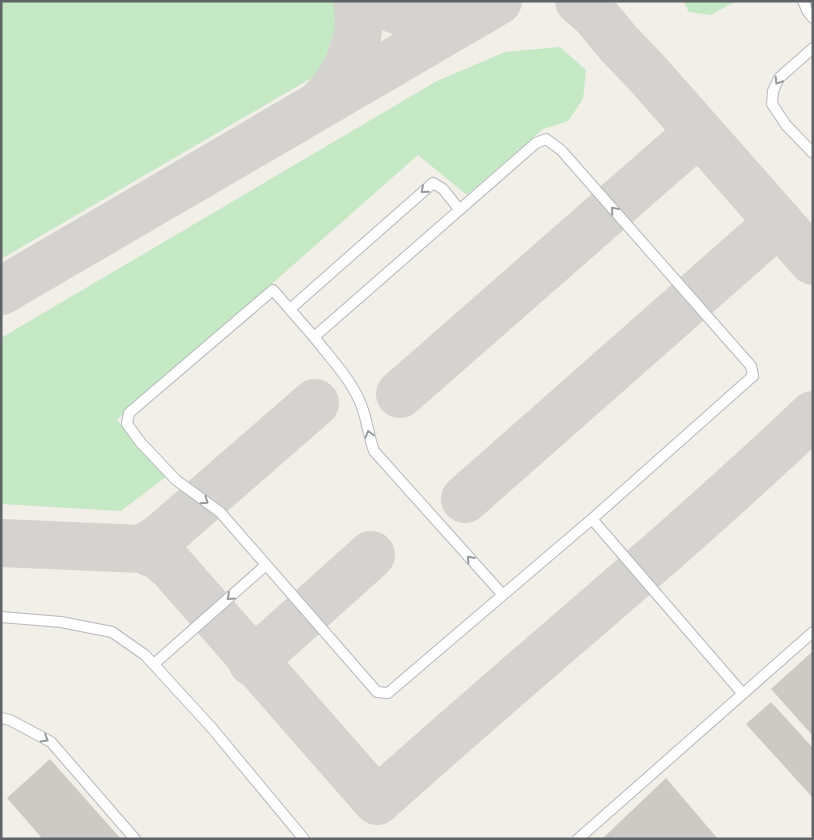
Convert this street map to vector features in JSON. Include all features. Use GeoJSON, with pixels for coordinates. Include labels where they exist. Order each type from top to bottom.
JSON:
{"type":"FeatureCollection","features":[{"type":"Feature","properties":{"kind":"lane"},"geometry":{"type":"LineString","coordinates":[[804,1],[808,12],[813,18]]}},
{"type":"Feature","properties":{"kind":"lane"},"geometry":{"type":"LineString","coordinates":[[813,48],[779,78],[772,91],[772,104],[786,125],[813,154]]}},
{"type":"Feature","properties":{"kind":"lane"},"geometry":{"type":"LineString","coordinates":[[314,337],[536,143],[546,139],[561,150],[751,366],[753,376],[592,519],[388,693],[378,692],[220,512],[176,480],[141,443],[127,424],[129,413],[273,290],[351,383],[362,408],[374,451],[502,595]]}},
{"type":"Feature","properties":{"kind":"lane"},"geometry":{"type":"LineString","coordinates":[[290,309],[433,183],[443,189],[459,209]]}},
{"type":"Feature","properties":{"kind":"lane"},"geometry":{"type":"LineString","coordinates":[[592,519],[743,694]]}},
{"type":"Feature","properties":{"kind":"lane"},"geometry":{"type":"LineString","coordinates":[[154,664],[266,564]]}},
{"type":"Feature","properties":{"kind":"lane"},"geometry":{"type":"LineString","coordinates":[[1,617],[61,622],[112,632],[145,655],[217,735],[304,839]]}},
{"type":"Feature","properties":{"kind":"lane"},"geometry":{"type":"LineString","coordinates":[[578,839],[813,632]]}},
{"type":"Feature","properties":{"kind":"lane"},"geometry":{"type":"LineString","coordinates":[[1,718],[10,720],[51,742],[135,839]]}},
{"type":"Feature","properties":{"kind":"green space"},"geometry":{"type":"Polygon","coordinates":[[[1,1],[334,1],[336,28],[320,73],[1,259],[1,1]]]}},
{"type":"Feature","properties":{"kind":"green space"},"geometry":{"type":"Polygon","coordinates":[[[683,1],[736,1],[711,15],[689,12],[683,1]]]}},
{"type":"Feature","properties":{"kind":"green space"},"geometry":{"type":"Polygon","coordinates":[[[560,47],[586,70],[583,99],[568,121],[543,129],[467,195],[418,155],[117,420],[167,476],[121,511],[1,504],[1,338],[437,81],[505,52],[560,47]]]}},
{"type":"Feature","properties":{"kind":"building"},"geometry":{"type":"Polygon","coordinates":[[[813,651],[813,736],[771,689],[813,651]]]}},
{"type":"Feature","properties":{"kind":"building"},"geometry":{"type":"Polygon","coordinates":[[[771,702],[813,748],[813,798],[746,724],[771,702]]]}},
{"type":"Feature","properties":{"kind":"building"},"geometry":{"type":"Polygon","coordinates":[[[50,759],[121,839],[39,839],[41,837],[7,798],[50,759]]]}},
{"type":"Feature","properties":{"kind":"building"},"geometry":{"type":"Polygon","coordinates":[[[666,778],[718,839],[602,839],[666,778]]]}},
{"type":"Feature","properties":{"kind":"taxiway"},"geometry":{"type":"LineString","coordinates":[[322,102],[339,81],[352,56],[358,28],[359,14],[357,1]]}},
{"type":"Feature","properties":{"kind":"taxiway"},"geometry":{"type":"LineString","coordinates":[[378,1],[389,7],[424,17],[448,18],[473,13]]}},
{"type":"Feature","properties":{"kind":"taxiway"},"geometry":{"type":"LineString","coordinates":[[1,291],[498,1]]}},
{"type":"Feature","properties":{"kind":"taxiway"},"geometry":{"type":"LineString","coordinates":[[579,1],[595,15],[813,261]]}},
{"type":"Feature","properties":{"kind":"taxiway"},"geometry":{"type":"LineString","coordinates":[[400,394],[699,132]]}},
{"type":"Feature","properties":{"kind":"taxiway"},"geometry":{"type":"LineString","coordinates":[[465,499],[779,222]]}},
{"type":"Feature","properties":{"kind":"taxiway"},"geometry":{"type":"LineString","coordinates":[[142,549],[160,538],[315,403]]}},
{"type":"Feature","properties":{"kind":"taxiway"},"geometry":{"type":"LineString","coordinates":[[1,543],[142,549],[159,556],[171,566],[377,801],[706,514],[813,415]]}},
{"type":"Feature","properties":{"kind":"taxiway"},"geometry":{"type":"LineString","coordinates":[[252,662],[371,555]]}}]}
